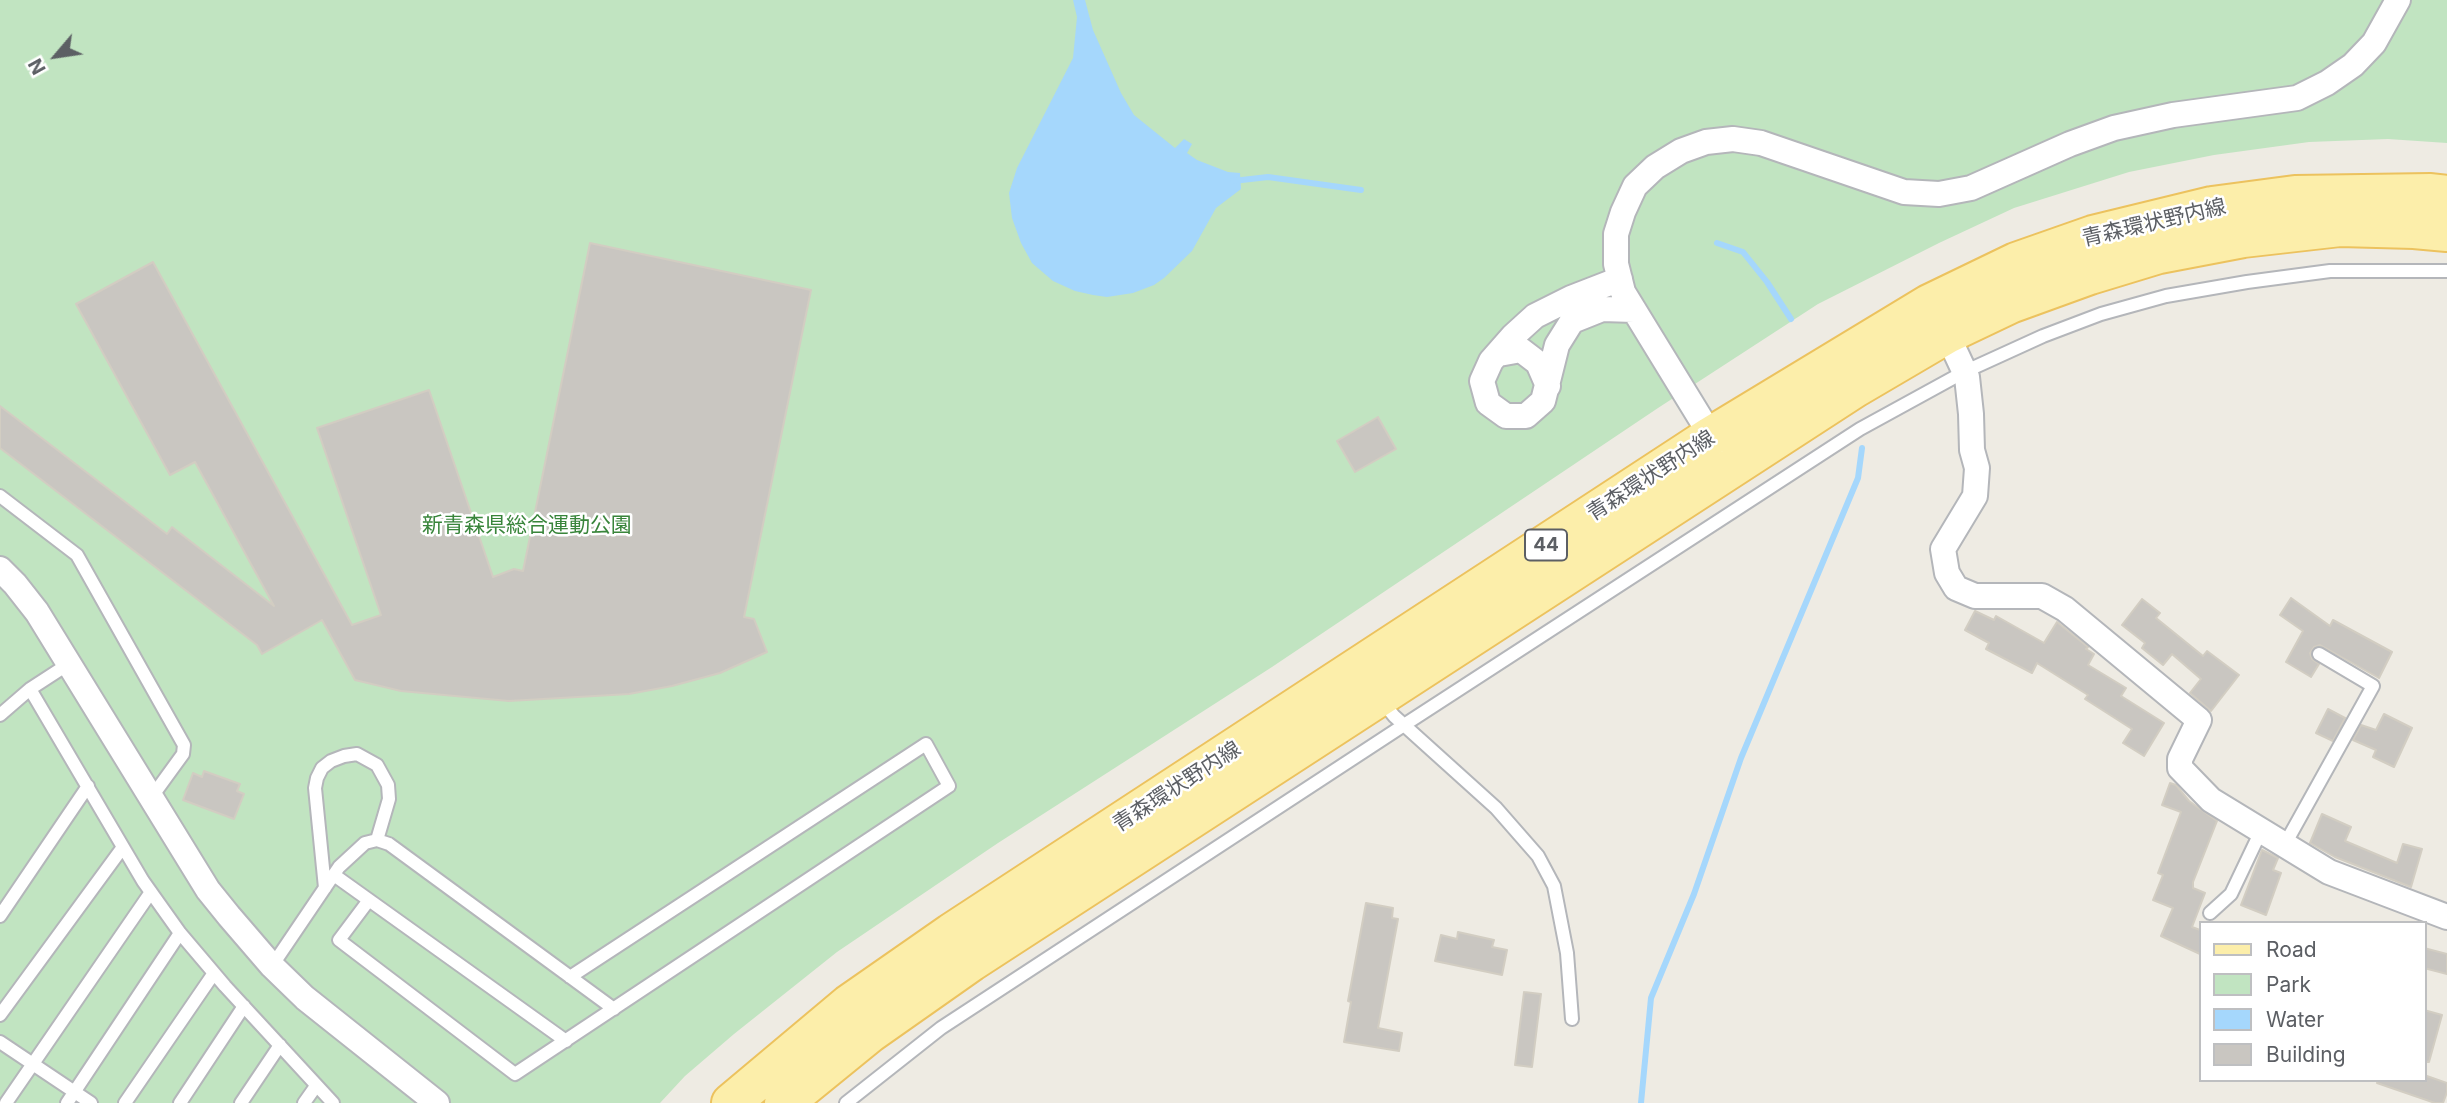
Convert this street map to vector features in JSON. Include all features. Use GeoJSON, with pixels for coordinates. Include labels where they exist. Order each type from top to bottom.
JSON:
{"type":"FeatureCollection","features":[{"type":"Feature","properties":{"kind":"main road","name":"青森環状野内線"},"geometry":{"type":"LineString","coordinates":[[1376,691],[1712,436],[1929,304],[2017,262],[2094,235],[2212,206],[2295,195],[2447,195]]}},
{"type":"Feature","properties":{"kind":"main road","name":"青森環状野内線"},"geometry":{"type":"LineString","coordinates":[[731,1103],[849,1004],[951,933],[1376,691],[1731,469],[1855,388],[1947,334],[2010,304],[2159,254],[2243,238],[2340,228],[2447,232]]}},
{"type":"Feature","properties":{"kind":"main road","name":"青森環状野内線"},"geometry":{"type":"LineString","coordinates":[[784,1103],[870,1033],[1222,778]]}},
{"type":"Feature","properties":{"kind":"street"},"geometry":{"type":"LineString","coordinates":[[1731,469],[1623,292],[1616,264],[1616,234],[1635,186],[1655,167],[1681,151],[1706,142],[1733,139],[1761,143],[1904,191],[1939,194],[1971,188],[2070,144],[2115,128],[2173,115],[2297,98],[2327,83],[2353,65],[2374,43],[2398,0]]}},
{"type":"Feature","properties":{"kind":"street"},"geometry":{"type":"LineString","coordinates":[[1620,279],[1571,298],[1535,316],[1513,336],[1491,361],[1482,381],[1488,403],[1506,416],[1526,416],[1543,401],[1557,345],[1572,321],[1602,309],[1634,310]]}},
{"type":"Feature","properties":{"kind":"street"},"geometry":{"type":"LineString","coordinates":[[1947,334],[1964,372],[1971,414],[1972,450],[1977,468],[1975,496],[1943,549],[1947,573],[1956,588],[1975,596],[2042,596],[2065,609],[2199,720],[2180,759],[2180,768],[2211,800],[2329,872],[2447,917]]}},
{"type":"Feature","properties":{"kind":"street"},"geometry":{"type":"LineString","coordinates":[[1499,354],[1521,350],[1538,363],[1548,386]]}},
{"type":"Feature","properties":{"kind":"street"},"geometry":{"type":"LineString","coordinates":[[0,569],[37,612],[208,890],[272,966],[305,998],[437,1103]]}},
{"type":"Feature","properties":{"kind":"lane"},"geometry":{"type":"LineString","coordinates":[[846,1103],[1376,691],[1964,372],[2043,336],[2101,314],[2166,296],[2330,271],[2447,271]]}},
{"type":"Feature","properties":{"kind":"lane"},"geometry":{"type":"LineString","coordinates":[[0,496],[77,555],[184,745],[183,754],[151,798]]}},
{"type":"Feature","properties":{"kind":"lane"},"geometry":{"type":"LineString","coordinates":[[2284,846],[2373,686],[2319,654]]}},
{"type":"Feature","properties":{"kind":"lane"},"geometry":{"type":"LineString","coordinates":[[0,715],[30,689],[70,663]]}},
{"type":"Feature","properties":{"kind":"lane"},"geometry":{"type":"LineString","coordinates":[[30,689],[123,847],[180,933],[333,1103]]}},
{"type":"Feature","properties":{"kind":"lane"},"geometry":{"type":"LineString","coordinates":[[1376,691],[1496,808],[1538,856],[1554,886],[1567,953],[1572,1019]]}},
{"type":"Feature","properties":{"kind":"lane"},"geometry":{"type":"LineString","coordinates":[[369,900],[339,940],[515,1074],[949,786],[926,744],[570,977]]}},
{"type":"Feature","properties":{"kind":"lane"},"geometry":{"type":"LineString","coordinates":[[325,888],[316,788],[317,778],[331,761],[357,754],[377,765],[387,785],[388,799],[377,841]]}},
{"type":"Feature","properties":{"kind":"lane"},"geometry":{"type":"LineString","coordinates":[[0,915],[88,786]]}},
{"type":"Feature","properties":{"kind":"lane"},"geometry":{"type":"LineString","coordinates":[[2210,913],[2231,894],[2261,831]]}},
{"type":"Feature","properties":{"kind":"lane"},"geometry":{"type":"LineString","coordinates":[[272,966],[351,854],[365,843],[377,841],[389,844],[614,1009]]}},
{"type":"Feature","properties":{"kind":"lane"},"geometry":{"type":"LineString","coordinates":[[0,1015],[123,847]]}},
{"type":"Feature","properties":{"kind":"lane"},"geometry":{"type":"LineString","coordinates":[[334,875],[566,1041]]}},
{"type":"Feature","properties":{"kind":"lane"},"geometry":{"type":"LineString","coordinates":[[6,1103],[151,892]]}},
{"type":"Feature","properties":{"kind":"lane"},"geometry":{"type":"LineString","coordinates":[[71,1097],[180,933]]}},
{"type":"Feature","properties":{"kind":"lane"},"geometry":{"type":"LineString","coordinates":[[125,1103],[214,973]]}},
{"type":"Feature","properties":{"kind":"lane"},"geometry":{"type":"LineString","coordinates":[[180,1103],[244,1006]]}},
{"type":"Feature","properties":{"kind":"lane"},"geometry":{"type":"LineString","coordinates":[[0,1042],[32,1064],[71,1097],[91,1103]]}},
{"type":"Feature","properties":{"kind":"lane"},"geometry":{"type":"LineString","coordinates":[[241,1103],[280,1045]]}},
{"type":"Feature","properties":{"kind":"lane"},"geometry":{"type":"LineString","coordinates":[[304,1103],[316,1086]]}},
{"type":"Feature","properties":{"kind":"green space","name":"新青森県総合運動公園"},"geometry":{"type":"Polygon","coordinates":[[[0,0],[2447,0],[2447,143],[2388,139],[2309,142],[2214,155],[2129,172],[2014,208],[1818,304],[1272,667],[998,843],[837,952],[734,1034],[685,1076],[660,1103],[0,1103],[0,0]]]}},
{"type":"Feature","properties":{"kind":"water"},"geometry":{"type":"Polygon","coordinates":[[[1073,0],[1085,0],[1093,30],[1121,93],[1134,115],[1175,148],[1184,139],[1192,144],[1187,153],[1197,160],[1228,172],[1240,173],[1241,189],[1216,208],[1192,251],[1164,278],[1133,293],[1107,297],[1093,295],[1075,291],[1053,281],[1032,263],[1012,218],[1009,193],[1017,168],[1073,58],[1077,17],[1073,0]]]}},
{"type":"Feature","properties":{"kind":"building"},"geometry":{"type":"Polygon","coordinates":[[[590,243],[811,290],[744,617],[754,619],[767,652],[720,673],[629,694],[509,701],[401,691],[355,680],[322,620],[262,654],[257,645],[0,448],[0,406],[167,534],[172,527],[274,606],[195,462],[170,475],[76,304],[153,262],[352,625],[381,615],[317,428],[429,390],[493,577],[514,569],[523,571],[590,243]]]}},
{"type":"Feature","properties":{"kind":"building"},"geometry":{"type":"Polygon","coordinates":[[[1378,417],[1396,449],[1355,472],[1337,441],[1378,417]]]}},
{"type":"Feature","properties":{"kind":"building"},"geometry":{"type":"Polygon","coordinates":[[[2291,598],[2330,626],[2333,620],[2392,652],[2379,678],[2320,645],[2314,647],[2310,653],[2312,659],[2319,664],[2311,677],[2286,662],[2303,631],[2280,615],[2291,598]]]}},
{"type":"Feature","properties":{"kind":"building"},"geometry":{"type":"Polygon","coordinates":[[[2142,599],[2160,613],[2156,618],[2203,656],[2207,651],[2239,675],[2211,711],[2190,693],[2201,679],[2172,654],[2163,665],[2142,648],[2145,643],[2122,625],[2142,599]]]}},
{"type":"Feature","properties":{"kind":"building"},"geometry":{"type":"Polygon","coordinates":[[[1975,611],[1994,620],[1996,616],[2044,643],[2057,622],[2088,647],[2086,649],[2094,654],[2088,665],[2126,688],[2121,696],[2164,723],[2144,756],[2123,743],[2132,729],[2085,699],[2088,695],[2037,663],[2032,673],[1986,649],[1989,643],[1965,630],[1975,611]]]}},
{"type":"Feature","properties":{"kind":"building"},"geometry":{"type":"Polygon","coordinates":[[[2328,709],[2345,718],[2333,741],[2316,733],[2328,709]]]}},
{"type":"Feature","properties":{"kind":"building"},"geometry":{"type":"Polygon","coordinates":[[[2384,714],[2412,728],[2394,767],[2373,757],[2376,750],[2353,740],[2361,725],[2376,730],[2384,714]]]}},
{"type":"Feature","properties":{"kind":"building"},"geometry":{"type":"Polygon","coordinates":[[[204,771],[240,784],[237,791],[244,794],[234,819],[183,800],[193,773],[202,777],[204,771]]]}},
{"type":"Feature","properties":{"kind":"building"},"geometry":{"type":"Polygon","coordinates":[[[2170,783],[2176,785],[2189,801],[2217,821],[2193,882],[2193,888],[2205,893],[2192,927],[2198,929],[2198,953],[2161,936],[2173,908],[2153,900],[2163,875],[2158,873],[2181,812],[2162,805],[2170,783]]]}},
{"type":"Feature","properties":{"kind":"building"},"geometry":{"type":"Polygon","coordinates":[[[2322,814],[2351,827],[2345,841],[2397,863],[2403,844],[2422,849],[2411,887],[2335,857],[2310,843],[2322,814]]]}},
{"type":"Feature","properties":{"kind":"building"},"geometry":{"type":"Polygon","coordinates":[[[2262,850],[2278,858],[2273,870],[2281,873],[2266,915],[2241,905],[2262,850]]]}},
{"type":"Feature","properties":{"kind":"building"},"geometry":{"type":"Polygon","coordinates":[[[1366,903],[1393,908],[1392,918],[1398,919],[1378,1028],[1402,1033],[1399,1051],[1344,1042],[1351,1002],[1348,1001],[1366,903]]]}},
{"type":"Feature","properties":{"kind":"building"},"geometry":{"type":"Polygon","coordinates":[[[1458,932],[1494,940],[1492,947],[1507,950],[1502,975],[1435,961],[1441,935],[1457,939],[1458,932]]]}},
{"type":"Feature","properties":{"kind":"building"},"geometry":{"type":"Polygon","coordinates":[[[2426,949],[2447,954],[2447,974],[2426,969],[2426,949]]]}},
{"type":"Feature","properties":{"kind":"building"},"geometry":{"type":"Polygon","coordinates":[[[1524,992],[1541,994],[1532,1067],[1515,1065],[1524,992]]]}},
{"type":"Feature","properties":{"kind":"building"},"geometry":{"type":"Polygon","coordinates":[[[2426,1011],[2442,1015],[2429,1062],[2426,1062],[2426,1011]]]}},
{"type":"Feature","properties":{"kind":"building"},"geometry":{"type":"Polygon","coordinates":[[[2426,1076],[2447,1083],[2447,1092],[2443,1103],[2435,1103],[2377,1083],[2426,1082],[2426,1076]]]}},
{"type":"Feature","properties":{"kind":"waterway"},"geometry":{"type":"LineString","coordinates":[[1233,181],[1268,177],[1361,190]]}},
{"type":"Feature","properties":{"kind":"waterway"},"geometry":{"type":"LineString","coordinates":[[1717,243],[1743,252],[1791,319]]}},
{"type":"Feature","properties":{"kind":"waterway"},"geometry":{"type":"LineString","coordinates":[[1641,1103],[1651,998],[1694,894],[1741,758],[1858,478],[1862,448]]}}]}
